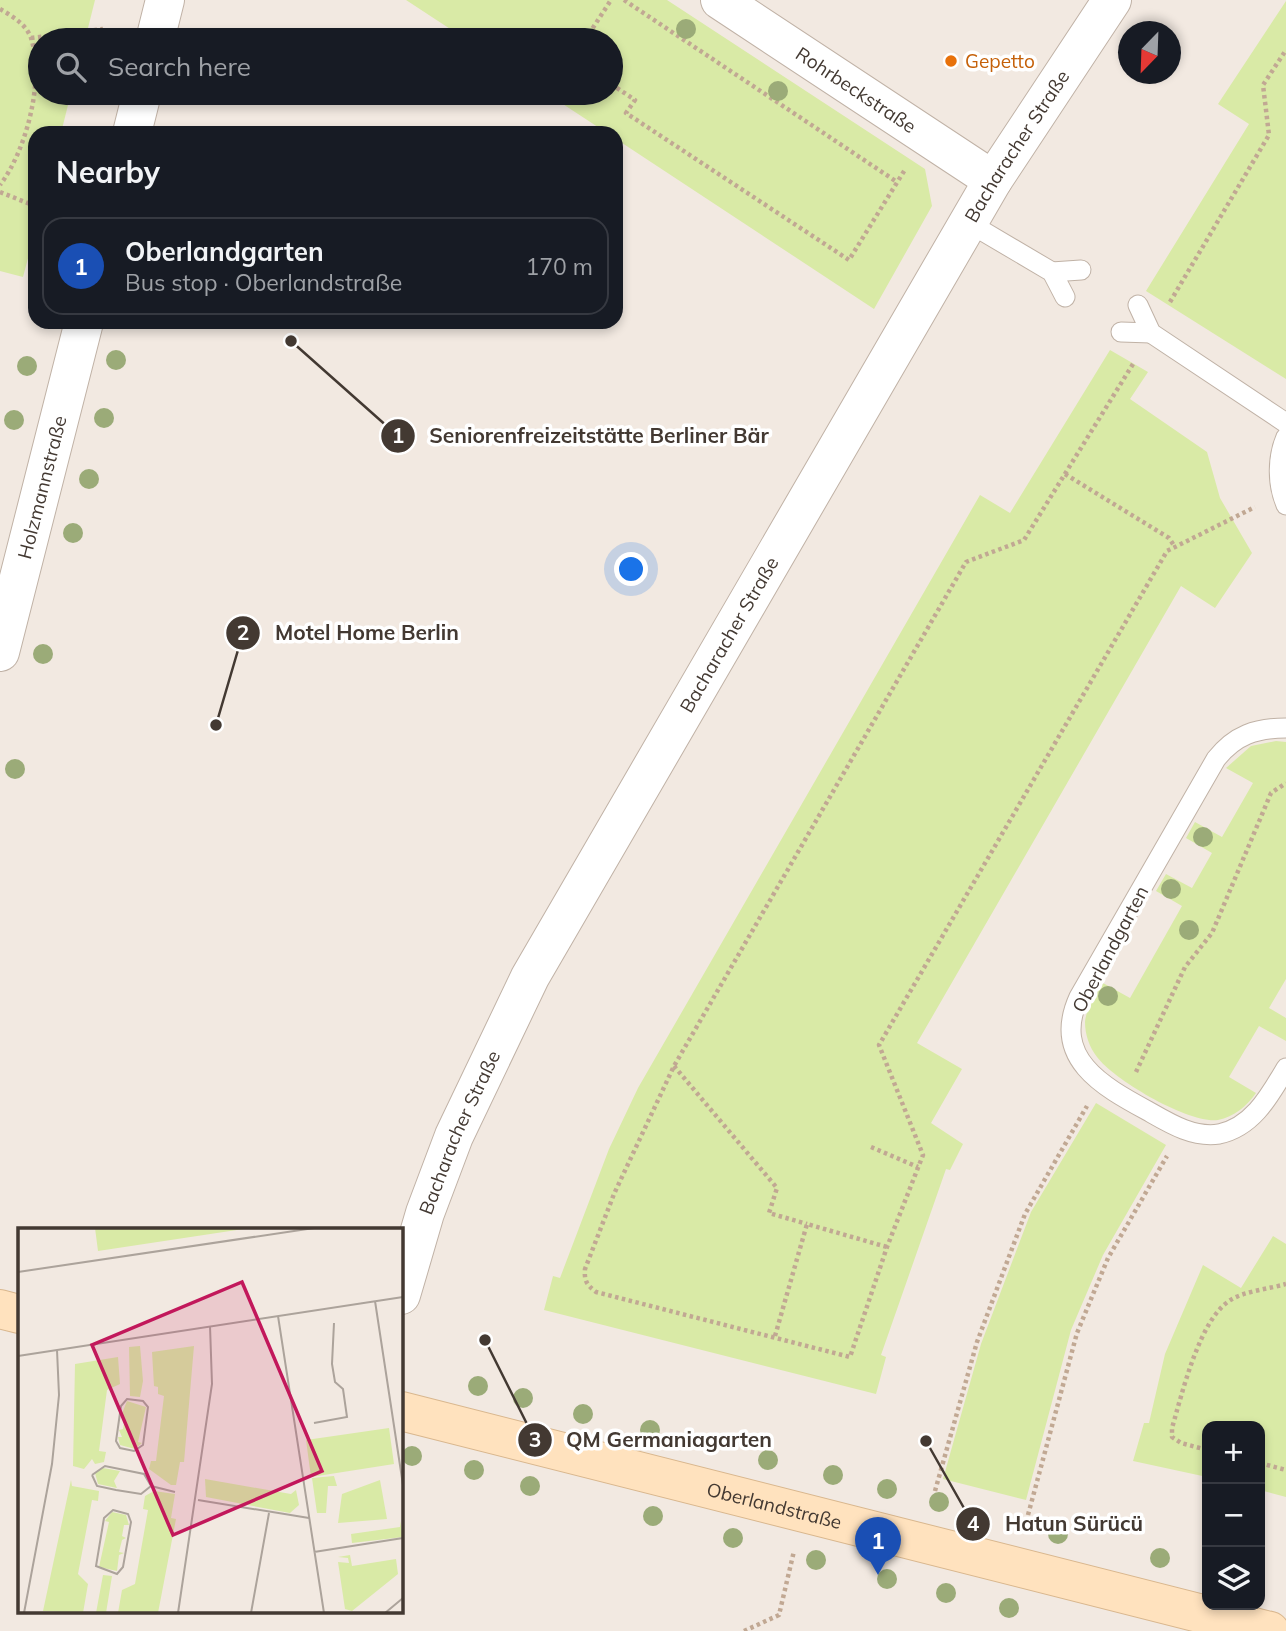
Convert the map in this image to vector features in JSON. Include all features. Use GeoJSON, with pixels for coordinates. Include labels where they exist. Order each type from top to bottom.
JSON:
{"type":"FeatureCollection","features":[{"type":"Feature","properties":{"kind":"street"},"geometry":{"type":"LineString","coordinates":[[158,28],[165,0]]}},
{"type":"Feature","properties":{"kind":"street","name":"Rohrbeckstraße"},"geometry":{"type":"LineString","coordinates":[[720,0],[993,180]]}},
{"type":"Feature","properties":{"kind":"street","name":"Bacharacher Straße"},"geometry":{"type":"LineString","coordinates":[[402,1291],[418,1233],[454,1136],[530,977],[829,457],[993,180],[1112,0]]}},
{"type":"Feature","properties":{"kind":"street"},"geometry":{"type":"LineString","coordinates":[[134,126],[139,105]]}},
{"type":"Feature","properties":{"kind":"street","name":"Holzmannstraße"},"geometry":{"type":"LineString","coordinates":[[0,652],[82,329]]}},
{"type":"Feature","properties":{"kind":"street"},"geometry":{"type":"LineString","coordinates":[[0,1310],[18,1314]]}},
{"type":"Feature","properties":{"kind":"street","name":"Oberlandstraße"},"geometry":{"type":"LineString","coordinates":[[402,1411],[1270,1631]]}},
{"type":"Feature","properties":{"kind":"lane"},"geometry":{"type":"LineString","coordinates":[[969,223],[1052,272],[1065,297]]}},
{"type":"Feature","properties":{"kind":"lane"},"geometry":{"type":"LineString","coordinates":[[1052,272],[1082,270]]}},
{"type":"Feature","properties":{"kind":"lane"},"geometry":{"type":"LineString","coordinates":[[1138,305],[1152,333],[1286,423]]}},
{"type":"Feature","properties":{"kind":"lane"},"geometry":{"type":"LineString","coordinates":[[1121,332],[1152,333]]}},
{"type":"Feature","properties":{"kind":"lane"},"geometry":{"type":"LineString","coordinates":[[1284,501],[1279,461],[1286,437]]}},
{"type":"Feature","properties":{"kind":"lane","name":"Oberlandgarten"},"geometry":{"type":"LineString","coordinates":[[1286,728],[1263,728],[1243,735],[1228,744],[1216,759],[1079,997],[1071,1023],[1073,1039],[1084,1068],[1100,1083],[1182,1129],[1199,1134],[1219,1134],[1253,1116],[1268,1099],[1286,1068]]}},
{"type":"Feature","properties":{"kind":"path"},"geometry":{"type":"LineString","coordinates":[[593,28],[611,0]]}},
{"type":"Feature","properties":{"kind":"path"},"geometry":{"type":"LineString","coordinates":[[623,91],[635,100],[626,113],[849,260],[897,182],[624,0]]}},
{"type":"Feature","properties":{"kind":"path"},"geometry":{"type":"LineString","coordinates":[[0,9],[18,20],[28,34]]}},
{"type":"Feature","properties":{"kind":"path"},"geometry":{"type":"LineString","coordinates":[[1284,501],[1262,503],[1167,551],[879,1045],[923,1155],[887,1247],[850,1357],[596,1292],[584,1279],[614,1194],[674,1066],[966,562],[1024,540],[1152,333],[1269,135],[1263,85],[1286,50]]}},
{"type":"Feature","properties":{"kind":"path"},"geometry":{"type":"LineString","coordinates":[[0,185],[16,157],[32,105]]}},
{"type":"Feature","properties":{"kind":"path"},"geometry":{"type":"LineString","coordinates":[[0,192],[28,203]]}},
{"type":"Feature","properties":{"kind":"path"},"geometry":{"type":"LineString","coordinates":[[1065,474],[1169,538],[1175,547]]}},
{"type":"Feature","properties":{"kind":"path"},"geometry":{"type":"LineString","coordinates":[[1135,1074],[1185,967],[1212,933],[1271,793],[1286,783]]}},
{"type":"Feature","properties":{"kind":"path"},"geometry":{"type":"LineString","coordinates":[[674,1066],[777,1188],[769,1213],[887,1247]]}},
{"type":"Feature","properties":{"kind":"path"},"geometry":{"type":"LineString","coordinates":[[935,1491],[976,1342],[1026,1214],[1100,1083]]}},
{"type":"Feature","properties":{"kind":"path"},"geometry":{"type":"LineString","coordinates":[[1027,1515],[1077,1333],[1108,1258],[1182,1129]]}},
{"type":"Feature","properties":{"kind":"path"},"geometry":{"type":"LineString","coordinates":[[871,1147],[918,1167]]}},
{"type":"Feature","properties":{"kind":"path"},"geometry":{"type":"LineString","coordinates":[[775,1336],[807,1224]]}},
{"type":"Feature","properties":{"kind":"path"},"geometry":{"type":"LineString","coordinates":[[1202,1449],[1181,1443],[1172,1437],[1186,1381],[1205,1335],[1219,1309],[1231,1299],[1286,1284]]}},
{"type":"Feature","properties":{"kind":"path"},"geometry":{"type":"LineString","coordinates":[[1265,1464],[1286,1470]]}},
{"type":"Feature","properties":{"kind":"path"},"geometry":{"type":"LineString","coordinates":[[744,1631],[779,1615],[803,1513]]}},
{"type":"Feature","properties":{"kind":"green space"},"geometry":{"type":"Polygon","coordinates":[[[0,0],[95,0],[88,28],[28,28],[28,105],[68,105],[63,126],[28,126],[28,258],[23,277],[0,271],[0,0]]]}},
{"type":"Feature","properties":{"kind":"green space"},"geometry":{"type":"Polygon","coordinates":[[[406,0],[667,0],[925,169],[932,206],[874,309],[623,144],[623,126],[596,126],[564,105],[623,105],[623,28],[449,28],[406,0]]]}},
{"type":"Feature","properties":{"kind":"green space"},"geometry":{"type":"Polygon","coordinates":[[[1286,1],[1286,379],[1146,291],[1249,124],[1218,104],[1286,1]]]}},
{"type":"Feature","properties":{"kind":"green space"},"geometry":{"type":"Polygon","coordinates":[[[1110,350],[1148,372],[1130,399],[1207,452],[1220,498],[1252,553],[1215,608],[1181,586],[917,1043],[962,1069],[931,1123],[963,1144],[950,1170],[946,1169],[881,1355],[886,1357],[876,1394],[544,1310],[553,1276],[560,1278],[609,1149],[638,1088],[980,495],[1010,513],[1110,350]]]}},
{"type":"Feature","properties":{"kind":"green space"},"geometry":{"type":"Polygon","coordinates":[[[1276,741],[1286,742],[1286,979],[1269,1008],[1286,1018],[1286,1041],[1259,1026],[1229,1077],[1256,1093],[1235,1114],[1218,1120],[1205,1119],[1171,1108],[1119,1077],[1097,1057],[1090,1045],[1085,1022],[1090,1006],[1103,983],[1130,998],[1182,906],[1156,891],[1166,874],[1192,888],[1212,853],[1186,838],[1195,822],[1222,837],[1253,783],[1226,768],[1251,746],[1276,741]]]}},
{"type":"Feature","properties":{"kind":"green space"},"geometry":{"type":"Polygon","coordinates":[[[1096,1103],[1166,1145],[1103,1255],[1071,1330],[1026,1500],[943,1479],[981,1344],[1031,1212],[1096,1103]]]}},
{"type":"Feature","properties":{"kind":"green space"},"geometry":{"type":"Polygon","coordinates":[[[1273,1236],[1286,1244],[1286,1497],[1265,1491],[1265,1421],[1202,1421],[1202,1476],[1133,1461],[1144,1423],[1149,1423],[1165,1354],[1203,1265],[1241,1288],[1273,1236]]]}},
{"type":"Feature","properties":{"kind":"place","name":"Gepetto"},"geometry":{"type":"Point","coordinates":[951,61]}},
{"type":"Feature","properties":{"kind":"place","name":"Seniorenfreizeitstätte Berliner Bär"},"geometry":{"type":"Point","coordinates":[291,341]}},
{"type":"Feature","properties":{"kind":"place","name":"Motel Home Berlin"},"geometry":{"type":"Point","coordinates":[216,725]}},
{"type":"Feature","properties":{"kind":"place","name":"QM Germaniagarten"},"geometry":{"type":"Point","coordinates":[485,1340]}},
{"type":"Feature","properties":{"kind":"place","name":"Hatun Sürücü"},"geometry":{"type":"Point","coordinates":[926,1441]}},
{"type":"Feature","properties":{"kind":"place","name":"Oberlandgarten"},"geometry":{"type":"Point","coordinates":[878,1575]}}]}
